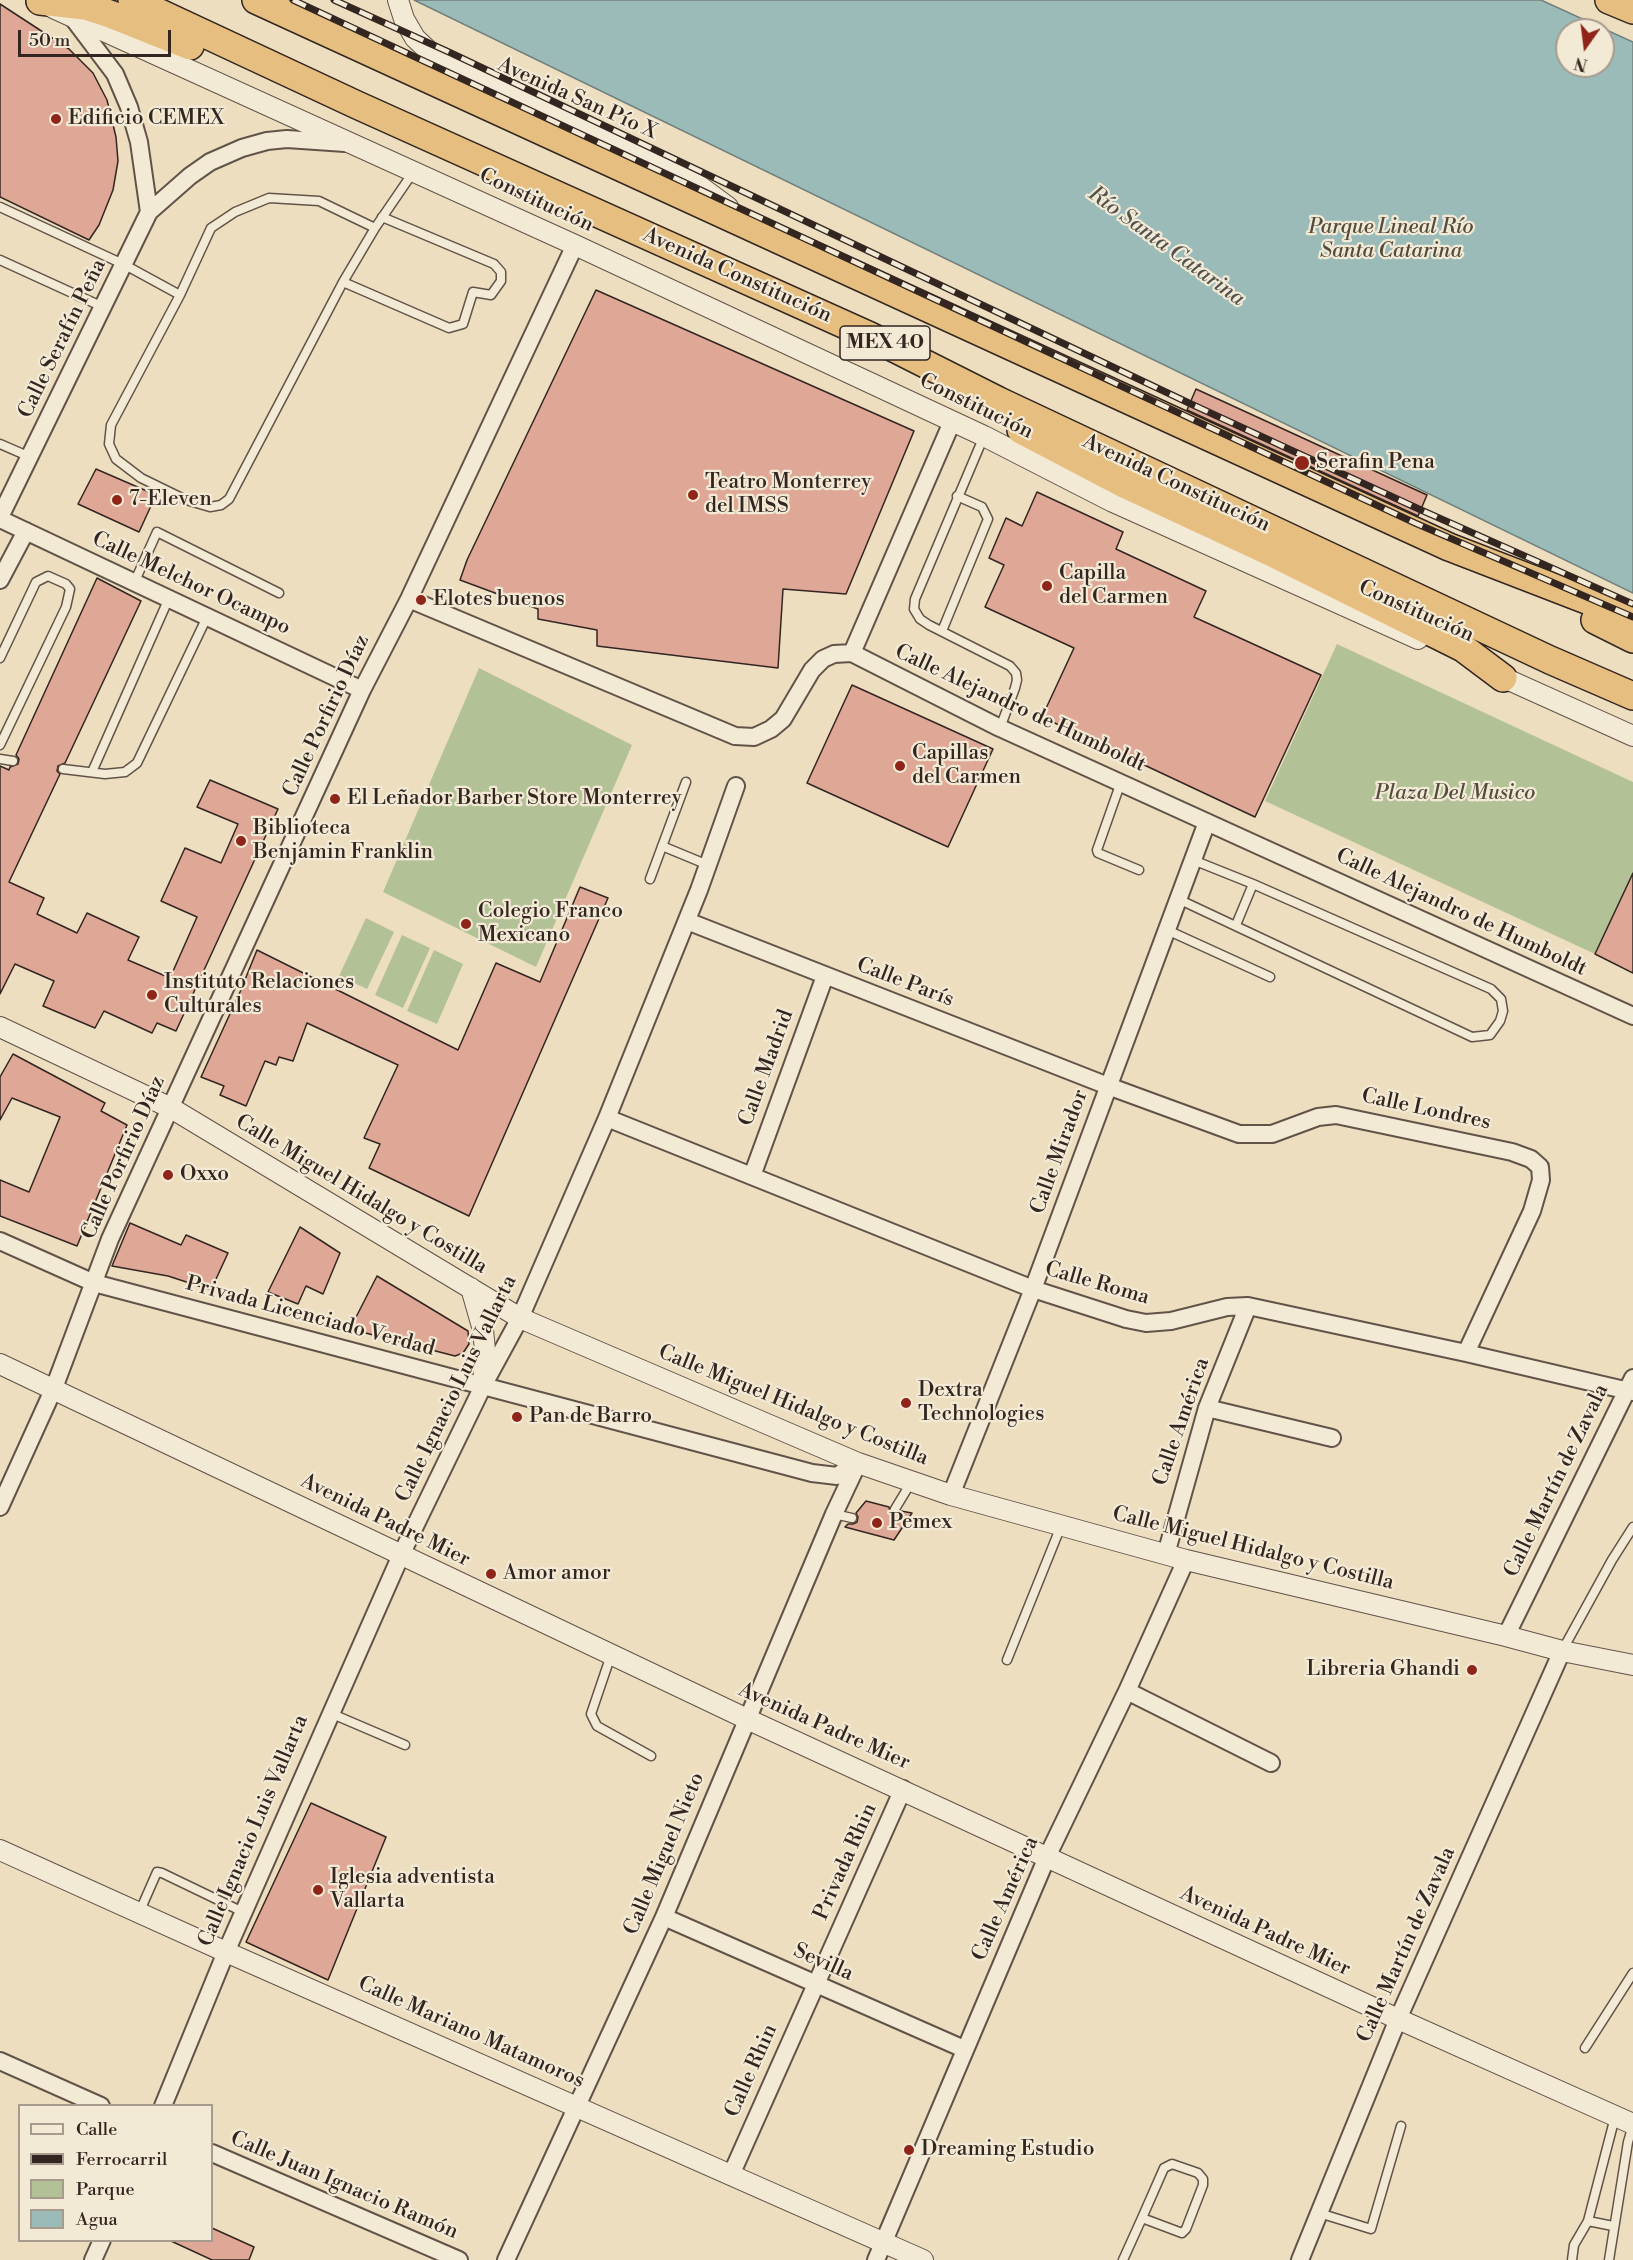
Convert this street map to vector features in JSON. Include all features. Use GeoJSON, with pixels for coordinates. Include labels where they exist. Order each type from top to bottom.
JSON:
{"type":"FeatureCollection","features":[{"type":"Feature","properties":{"kind":"highway","name":"Avenida Constitución"},"geometry":{"type":"LineString","coordinates":[[132,0],[357,105],[870,336],[999,401],[1550,660],[1633,696]]}},
{"type":"Feature","properties":{"kind":"highway","name":"MEX 40"},"geometry":{"type":"LineString","coordinates":[[256,0],[1449,547],[1633,618]]}},
{"type":"Feature","properties":{"kind":"highway"},"geometry":{"type":"LineString","coordinates":[[1609,0],[1633,10]]}},
{"type":"Feature","properties":{"kind":"highway"},"geometry":{"type":"LineString","coordinates":[[39,1],[85,6],[110,14],[279,81],[357,105]]}},
{"type":"Feature","properties":{"kind":"highway"},"geometry":{"type":"LineString","coordinates":[[870,336],[991,414],[1124,484],[1268,551],[1463,648],[1503,678]]}},
{"type":"Feature","properties":{"kind":"highway"},"geometry":{"type":"LineString","coordinates":[[1449,547],[1633,639]]}},
{"type":"Feature","properties":{"kind":"street","name":"Avenida San Pío X"},"geometry":{"type":"LineString","coordinates":[[398,0],[404,19],[415,38],[451,67],[654,161],[701,187],[754,228]]}},
{"type":"Feature","properties":{"kind":"street","name":"Constitución"},"geometry":{"type":"LineString","coordinates":[[39,1],[575,245],[984,436],[1113,502],[1633,736]]}},
{"type":"Feature","properties":{"kind":"street"},"geometry":{"type":"LineString","coordinates":[[72,17],[115,74],[129,107],[139,142],[149,212]]}},
{"type":"Feature","properties":{"kind":"street","name":"Calle Serafín Peña"},"geometry":{"type":"LineString","coordinates":[[0,518],[149,212],[203,167],[242,148],[267,141],[287,139],[355,144]]}},
{"type":"Feature","properties":{"kind":"street","name":"Calle Porfirio Díaz"},"geometry":{"type":"LineString","coordinates":[[0,1507],[54,1388],[110,1239],[362,690],[409,599],[575,245]]}},
{"type":"Feature","properties":{"kind":"street"},"geometry":{"type":"LineString","coordinates":[[409,599],[735,736],[754,737],[771,729],[783,719],[812,670],[823,659],[834,654],[852,653],[952,422]]}},
{"type":"Feature","properties":{"kind":"street","name":"Calle Melchor Ocampo"},"geometry":{"type":"LineString","coordinates":[[0,518],[362,690]]}},
{"type":"Feature","properties":{"kind":"street"},"geometry":{"type":"LineString","coordinates":[[0,580],[26,531]]}},
{"type":"Feature","properties":{"kind":"street","name":"Calle Alejandro de Humboldt"},"geometry":{"type":"LineString","coordinates":[[852,653],[1000,728],[1633,1016]]}},
{"type":"Feature","properties":{"kind":"street","name":"Calle Ignacio Luis Vallarta"},"geometry":{"type":"LineString","coordinates":[[164,2104],[243,1912],[400,1555],[483,1386],[520,1318],[607,1118],[687,921],[736,786]]}},
{"type":"Feature","properties":{"kind":"street","name":"Calle Mirador"},"geometry":{"type":"LineString","coordinates":[[951,1495],[1033,1289],[1207,822]]}},
{"type":"Feature","properties":{"kind":"street","name":"Calle París"},"geometry":{"type":"LineString","coordinates":[[687,921],[1108,1086]]}},
{"type":"Feature","properties":{"kind":"street","name":"Calle Madrid"},"geometry":{"type":"LineString","coordinates":[[752,1176],[825,975]]}},
{"type":"Feature","properties":{"kind":"street","name":"Calle Miguel Hidalgo y Costilla"},"geometry":{"type":"LineString","coordinates":[[0,1027],[171,1108],[520,1318],[855,1461],[951,1495],[1186,1560],[1506,1635],[1562,1651],[1633,1665]]}},
{"type":"Feature","properties":{"kind":"street","name":"Calle Londres"},"geometry":{"type":"LineString","coordinates":[[1108,1086],[1239,1134],[1272,1134],[1318,1117],[1336,1115],[1501,1150],[1531,1159],[1540,1167],[1541,1180],[1532,1210],[1466,1353]]}},
{"type":"Feature","properties":{"kind":"street","name":"Calle Roma"},"geometry":{"type":"LineString","coordinates":[[607,1118],[1033,1289],[1126,1319],[1146,1323],[1171,1321],[1227,1307],[1248,1306],[1631,1387]]}},
{"type":"Feature","properties":{"kind":"street","name":"Privada Licenciado Verdad"},"geometry":{"type":"LineString","coordinates":[[0,1241],[94,1283],[812,1473],[837,1476],[855,1461]]}},
{"type":"Feature","properties":{"kind":"street"},"geometry":{"type":"LineString","coordinates":[[471,1288],[483,1330],[485,1350],[483,1386]]}},
{"type":"Feature","properties":{"kind":"street","name":"Calle América"},"geometry":{"type":"LineString","coordinates":[[1166,1554],[1207,1408],[1248,1306]]}},
{"type":"Feature","properties":{"kind":"street","name":"Avenida Padre Mier"},"geometry":{"type":"LineString","coordinates":[[0,1364],[747,1719],[1627,2122]]}},
{"type":"Feature","properties":{"kind":"street","name":"Calle Martín de Zavala"},"geometry":{"type":"LineString","coordinates":[[1506,1635],[1631,1387]]}},
{"type":"Feature","properties":{"kind":"street"},"geometry":{"type":"LineString","coordinates":[[1207,1408],[1332,1438]]}},
{"type":"Feature","properties":{"kind":"street","name":"Calle Miguel Nieto"},"geometry":{"type":"LineString","coordinates":[[506,2260],[664,1917],[855,1461]]}},
{"type":"Feature","properties":{"kind":"street","name":"Calle América"},"geometry":{"type":"LineString","coordinates":[[880,2251],[1047,1857],[1127,1691],[1186,1560]]}},
{"type":"Feature","properties":{"kind":"street","name":"Calle Martín de Zavala"},"geometry":{"type":"LineString","coordinates":[[1300,2260],[1398,2019],[1562,1651]]}},
{"type":"Feature","properties":{"kind":"street"},"geometry":{"type":"LineString","coordinates":[[1127,1691],[1271,1763]]}},
{"type":"Feature","properties":{"kind":"street","name":"Privada Rhin"},"geometry":{"type":"LineString","coordinates":[[816,1985],[903,1789]]}},
{"type":"Feature","properties":{"kind":"street","name":"Calle Mariano Matamoros"},"geometry":{"type":"LineString","coordinates":[[0,1850],[731,2175],[880,2251],[923,2260]]}},
{"type":"Feature","properties":{"kind":"street","name":"Sevilla"},"geometry":{"type":"LineString","coordinates":[[664,1917],[964,2049]]}},
{"type":"Feature","properties":{"kind":"street","name":"Calle Rhin"},"geometry":{"type":"LineString","coordinates":[[731,2175],[816,1985]]}},
{"type":"Feature","properties":{"kind":"street"},"geometry":{"type":"LineString","coordinates":[[0,2061],[97,2104]]}},
{"type":"Feature","properties":{"kind":"street","name":"Calle Juan Ignacio Ramón"},"geometry":{"type":"LineString","coordinates":[[213,2153],[459,2260]]}},
{"type":"Feature","properties":{"kind":"street"},"geometry":{"type":"LineString","coordinates":[[93,2260],[102,2242]]}},
{"type":"Feature","properties":{"kind":"lane"},"geometry":{"type":"LineString","coordinates":[[375,228],[319,201],[269,198],[235,212],[211,228],[180,295],[111,425],[109,444],[116,459],[141,478],[186,500],[210,507],[221,506],[229,499],[343,282],[382,217],[414,171]]}},
{"type":"Feature","properties":{"kind":"lane"},"geometry":{"type":"LineString","coordinates":[[0,207],[125,265],[180,295]]}},
{"type":"Feature","properties":{"kind":"lane"},"geometry":{"type":"LineString","coordinates":[[343,282],[448,328],[463,324],[473,292],[491,295],[501,281],[501,272],[494,264],[382,217]]}},
{"type":"Feature","properties":{"kind":"lane"},"geometry":{"type":"LineString","coordinates":[[0,260],[103,308]]}},
{"type":"Feature","properties":{"kind":"lane"},"geometry":{"type":"LineString","coordinates":[[984,436],[915,599],[914,609],[920,619],[942,632],[1011,666],[1016,673],[1017,680],[1000,728]]}},
{"type":"Feature","properties":{"kind":"lane"},"geometry":{"type":"LineString","coordinates":[[0,444],[30,457]]}},
{"type":"Feature","properties":{"kind":"lane"},"geometry":{"type":"LineString","coordinates":[[942,632],[988,519],[982,507],[957,496]]}},
{"type":"Feature","properties":{"kind":"lane"},"geometry":{"type":"LineString","coordinates":[[134,583],[157,532],[279,593]]}},
{"type":"Feature","properties":{"kind":"lane"},"geometry":{"type":"LineString","coordinates":[[0,658],[36,582],[48,576],[66,584],[70,589],[66,607],[0,745]]}},
{"type":"Feature","properties":{"kind":"lane"},"geometry":{"type":"LineString","coordinates":[[92,772],[169,598]]}},
{"type":"Feature","properties":{"kind":"lane"},"geometry":{"type":"LineString","coordinates":[[63,769],[105,774],[125,772],[137,763],[207,616]]}},
{"type":"Feature","properties":{"kind":"lane"},"geometry":{"type":"LineString","coordinates":[[0,759],[13,760]]}},
{"type":"Feature","properties":{"kind":"lane"},"geometry":{"type":"LineString","coordinates":[[650,879],[686,782]]}},
{"type":"Feature","properties":{"kind":"lane"},"geometry":{"type":"LineString","coordinates":[[1121,782],[1096,850],[1098,853],[1139,870]]}},
{"type":"Feature","properties":{"kind":"lane"},"geometry":{"type":"LineString","coordinates":[[662,846],[708,865]]}},
{"type":"Feature","properties":{"kind":"lane"},"geometry":{"type":"LineString","coordinates":[[1178,899],[1472,1037],[1490,1035],[1500,1021],[1503,1011],[1501,999],[1491,989],[1253,884],[1193,860]]}},
{"type":"Feature","properties":{"kind":"lane"},"geometry":{"type":"LineString","coordinates":[[1236,925],[1253,884]]}},
{"type":"Feature","properties":{"kind":"lane"},"geometry":{"type":"LineString","coordinates":[[1167,930],[1270,977]]}},
{"type":"Feature","properties":{"kind":"lane"},"geometry":{"type":"LineString","coordinates":[[895,1509],[912,1481]]}},
{"type":"Feature","properties":{"kind":"lane"},"geometry":{"type":"LineString","coordinates":[[834,1514],[852,1518]]}},
{"type":"Feature","properties":{"kind":"lane"},"geometry":{"type":"LineString","coordinates":[[1007,1660],[1062,1525]]}},
{"type":"Feature","properties":{"kind":"lane"},"geometry":{"type":"LineString","coordinates":[[1562,1651],[1612,1560],[1633,1527]]}},
{"type":"Feature","properties":{"kind":"lane"},"geometry":{"type":"LineString","coordinates":[[611,1655],[591,1714],[597,1726],[651,1756]]}},
{"type":"Feature","properties":{"kind":"lane"},"geometry":{"type":"LineString","coordinates":[[330,1713],[405,1745]]}},
{"type":"Feature","properties":{"kind":"lane"},"geometry":{"type":"LineString","coordinates":[[139,1913],[157,1872],[243,1912]]}},
{"type":"Feature","properties":{"kind":"lane"},"geometry":{"type":"LineString","coordinates":[[1585,2048],[1633,1973]]}},
{"type":"Feature","properties":{"kind":"lane"},"geometry":{"type":"LineString","coordinates":[[1572,2260],[1574,2246],[1588,2221],[1627,2122]]}},
{"type":"Feature","properties":{"kind":"lane"},"geometry":{"type":"LineString","coordinates":[[1609,2260],[1628,2142],[1627,2122]]}},
{"type":"Feature","properties":{"kind":"lane"},"geometry":{"type":"LineString","coordinates":[[1319,2213],[1371,2229],[1401,2126]]}},
{"type":"Feature","properties":{"kind":"lane"},"geometry":{"type":"LineString","coordinates":[[1123,2260],[1142,2218],[1167,2165],[1172,2164],[1198,2173],[1203,2179],[1203,2185],[1186,2229],[1182,2233],[1142,2218]]}},
{"type":"Feature","properties":{"kind":"lane"},"geometry":{"type":"LineString","coordinates":[[1588,2221],[1613,2226]]}},
{"type":"Feature","properties":{"kind":"green space","name":"Plaza Del Musico"},"geometry":{"type":"Polygon","coordinates":[[[1337,644],[1633,782],[1633,873],[1595,954],[1265,801],[1337,644]]]}},
{"type":"Feature","properties":{"kind":"green space"},"geometry":{"type":"Polygon","coordinates":[[[479,668],[632,745],[536,967],[383,892],[479,668]]]}},
{"type":"Feature","properties":{"kind":"green space"},"geometry":{"type":"Polygon","coordinates":[[[366,918],[394,932],[367,989],[339,976],[366,918]]]}},
{"type":"Feature","properties":{"kind":"green space"},"geometry":{"type":"Polygon","coordinates":[[[402,935],[430,948],[403,1008],[375,995],[402,935]]]}},
{"type":"Feature","properties":{"kind":"green space"},"geometry":{"type":"Polygon","coordinates":[[[434,950],[463,964],[437,1024],[407,1011],[434,950]]]}},
{"type":"Feature","properties":{"kind":"water","name":"Río Santa Catarina"},"geometry":{"type":"Polygon","coordinates":[[[414,0],[1541,0],[1580,18],[1555,18],[1555,78],[1615,78],[1615,34],[1633,42],[1633,593],[414,0]]]}},
{"type":"Feature","properties":{"kind":"building","name":"Edificio CEMEX"},"geometry":{"type":"Polygon","coordinates":[[[0,4],[69,49],[93,73],[107,100],[116,137],[118,161],[113,190],[99,225],[89,240],[0,197],[0,4]]]}},
{"type":"Feature","properties":{"kind":"building","name":"Teatro Monterrey del IMSS"},"geometry":{"type":"Polygon","coordinates":[[[596,290],[914,431],[846,594],[783,589],[778,668],[597,646],[597,630],[538,619],[538,609],[460,580],[467,560],[596,290]]]}},
{"type":"Feature","properties":{"kind":"building"},"geometry":{"type":"Polygon","coordinates":[[[1196,389],[1427,495],[1418,516],[1187,410],[1196,389]]]}},
{"type":"Feature","properties":{"kind":"building","name":"7-Eleven"},"geometry":{"type":"Polygon","coordinates":[[[96,469],[156,495],[139,532],[78,504],[96,469]]]}},
{"type":"Feature","properties":{"kind":"building"},"geometry":{"type":"Polygon","coordinates":[[[1037,492],[1123,532],[1116,549],[1206,591],[1194,617],[1321,675],[1255,817],[1042,717],[1074,648],[985,607],[1004,565],[989,558],[1006,518],[1022,526],[1037,492]]]}},
{"type":"Feature","properties":{"kind":"building"},"geometry":{"type":"Polygon","coordinates":[[[97,578],[141,601],[65,763],[58,766],[57,771],[60,774],[9,882],[44,898],[37,914],[77,933],[87,913],[139,937],[128,960],[170,978],[197,917],[161,901],[185,848],[221,863],[238,824],[197,807],[210,780],[278,809],[176,1031],[157,1023],[152,1033],[104,1011],[95,1028],[43,1006],[54,981],[15,964],[0,994],[0,766],[9,770],[10,767],[18,764],[19,759],[16,755],[97,578]]]}},
{"type":"Feature","properties":{"kind":"building","name":"Capillas del Carmen"},"geometry":{"type":"Polygon","coordinates":[[[852,685],[993,749],[948,847],[807,783],[852,685]]]}},
{"type":"Feature","properties":{"kind":"building"},"geometry":{"type":"Polygon","coordinates":[[[1633,873],[1633,973],[1595,954],[1633,873]]]}},
{"type":"Feature","properties":{"kind":"building"},"geometry":{"type":"Polygon","coordinates":[[[580,887],[608,898],[469,1216],[369,1168],[380,1144],[364,1138],[398,1065],[307,1023],[293,1061],[279,1057],[276,1065],[265,1061],[246,1106],[220,1095],[224,1086],[201,1077],[257,950],[458,1050],[496,963],[540,982],[580,887]]]}},
{"type":"Feature","properties":{"kind":"building"},"geometry":{"type":"Polygon","coordinates":[[[13,1054],[105,1103],[101,1111],[127,1125],[77,1246],[0,1216],[0,1180],[29,1192],[60,1117],[12,1098],[0,1120],[0,1077],[13,1054]]]}},
{"type":"Feature","properties":{"kind":"building"},"geometry":{"type":"Polygon","coordinates":[[[130,1223],[181,1245],[186,1235],[228,1253],[211,1290],[168,1276],[112,1266],[130,1223]]]}},
{"type":"Feature","properties":{"kind":"building"},"geometry":{"type":"Polygon","coordinates":[[[300,1227],[340,1253],[323,1294],[306,1286],[298,1304],[268,1292],[300,1227]]]}},
{"type":"Feature","properties":{"kind":"building"},"geometry":{"type":"Polygon","coordinates":[[[377,1276],[468,1331],[469,1344],[463,1353],[455,1356],[350,1329],[377,1276]]]}},
{"type":"Feature","properties":{"kind":"building","name":"Pemex"},"geometry":{"type":"Polygon","coordinates":[[[866,1501],[889,1507],[890,1513],[894,1515],[901,1511],[912,1513],[894,1540],[845,1527],[857,1522],[856,1513],[866,1501]]]}},
{"type":"Feature","properties":{"kind":"building","name":"Iglesia adventista Vallarta"},"geometry":{"type":"Polygon","coordinates":[[[311,1803],[386,1837],[328,1980],[246,1942],[311,1803]]]}},
{"type":"Feature","properties":{"kind":"building"},"geometry":{"type":"Polygon","coordinates":[[[213,2228],[254,2247],[249,2260],[212,2260],[173,2242],[213,2242],[213,2228]]]}},
{"type":"Feature","properties":{"kind":"railway"},"geometry":{"type":"LineString","coordinates":[[293,0],[1415,523],[1633,617]]}},
{"type":"Feature","properties":{"kind":"railway"},"geometry":{"type":"LineString","coordinates":[[334,0],[451,53],[1191,404],[1633,604]]}},
{"type":"Feature","properties":{"kind":"place","name":"Edificio CEMEX"},"geometry":{"type":"Point","coordinates":[56,119]}},
{"type":"Feature","properties":{"kind":"place","name":"Serafin Pena"},"geometry":{"type":"Point","coordinates":[1302,463]}},
{"type":"Feature","properties":{"kind":"place","name":"Teatro Monterrey del IMSS"},"geometry":{"type":"Point","coordinates":[693,495]}},
{"type":"Feature","properties":{"kind":"place","name":"7-Eleven"},"geometry":{"type":"Point","coordinates":[117,500]}},
{"type":"Feature","properties":{"kind":"place","name":"Capilla del Carmen"},"geometry":{"type":"Point","coordinates":[1047,586]}},
{"type":"Feature","properties":{"kind":"place","name":"Elotes buenos"},"geometry":{"type":"Point","coordinates":[421,600]}},
{"type":"Feature","properties":{"kind":"place","name":"Capillas del Carmen"},"geometry":{"type":"Point","coordinates":[900,766]}},
{"type":"Feature","properties":{"kind":"place","name":"El Leñador Barber Store Monterrey"},"geometry":{"type":"Point","coordinates":[335,799]}},
{"type":"Feature","properties":{"kind":"place","name":"Biblioteca Benjamin Franklin"},"geometry":{"type":"Point","coordinates":[241,841]}},
{"type":"Feature","properties":{"kind":"place","name":"Colegio Franco Mexicano"},"geometry":{"type":"Point","coordinates":[466,924]}},
{"type":"Feature","properties":{"kind":"place","name":"Instituto Relaciones Culturales"},"geometry":{"type":"Point","coordinates":[152,995]}},
{"type":"Feature","properties":{"kind":"place","name":"Oxxo"},"geometry":{"type":"Point","coordinates":[168,1175]}},
{"type":"Feature","properties":{"kind":"place","name":"Dextra Technologies"},"geometry":{"type":"Point","coordinates":[906,1403]}},
{"type":"Feature","properties":{"kind":"place","name":"Pan de Barro"},"geometry":{"type":"Point","coordinates":[517,1417]}},
{"type":"Feature","properties":{"kind":"place","name":"Pemex"},"geometry":{"type":"Point","coordinates":[877,1523]}},
{"type":"Feature","properties":{"kind":"place","name":"Amor amor"},"geometry":{"type":"Point","coordinates":[491,1574]}},
{"type":"Feature","properties":{"kind":"place","name":"Libreria Ghandi"},"geometry":{"type":"Point","coordinates":[1472,1670]}},
{"type":"Feature","properties":{"kind":"place","name":"Iglesia adventista Vallarta"},"geometry":{"type":"Point","coordinates":[318,1890]}},
{"type":"Feature","properties":{"kind":"place","name":"Dreaming Estudio"},"geometry":{"type":"Point","coordinates":[909,2150]}},
{"type":"Feature","properties":{"kind":"park label","name":"Parque Lineal Río Santa Catarina"},"geometry":{"type":"Point","coordinates":[1391,240]}}]}
